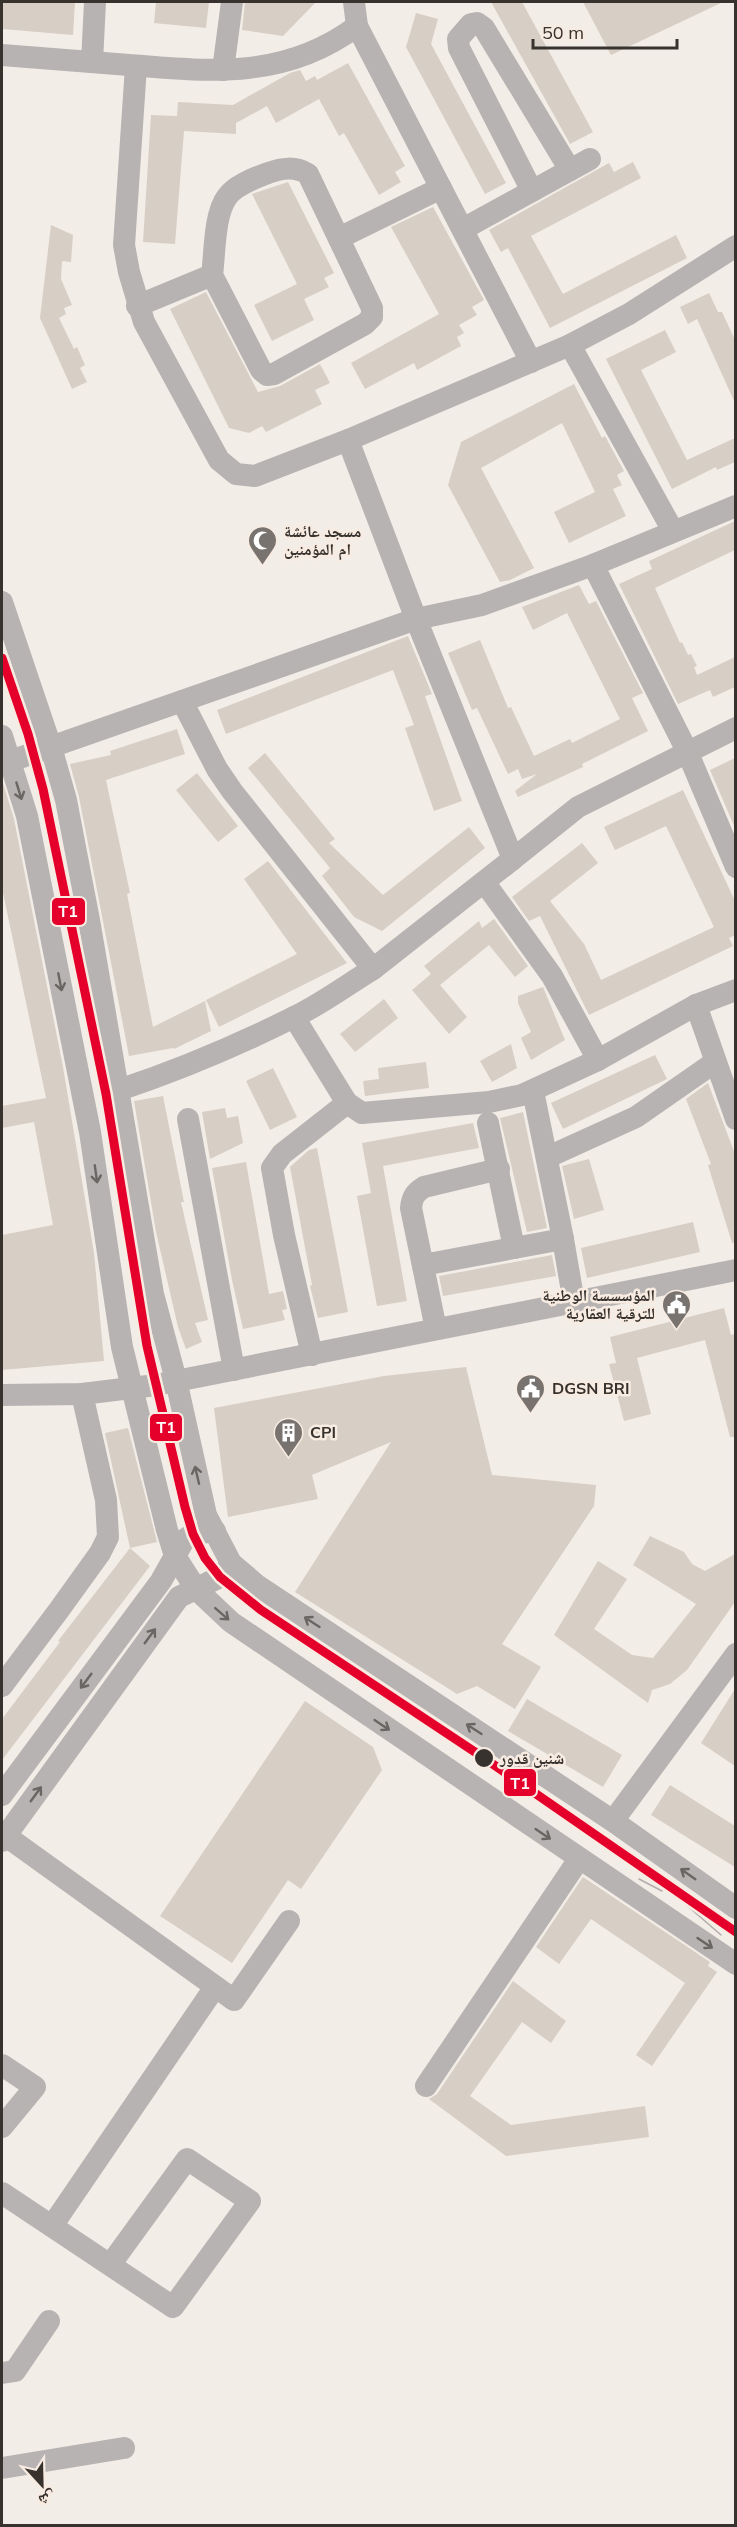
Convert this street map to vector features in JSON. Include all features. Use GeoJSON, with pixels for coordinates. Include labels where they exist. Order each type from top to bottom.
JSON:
{"type":"FeatureCollection","features":[{"type":"Feature","properties":{"kind":"street"},"geometry":{"type":"LineString","coordinates":[[92,62],[95,2]]}},
{"type":"Feature","properties":{"kind":"street"},"geometry":{"type":"LineString","coordinates":[[223,70],[232,2]]}},
{"type":"Feature","properties":{"kind":"street"},"geometry":{"type":"LineString","coordinates":[[354,2],[357,26],[531,362]]}},
{"type":"Feature","properties":{"kind":"street"},"geometry":{"type":"LineString","coordinates":[[532,191],[459,48],[458,39],[471,24],[477,23],[483,28],[570,170]]}},
{"type":"Feature","properties":{"kind":"street"},"geometry":{"type":"LineString","coordinates":[[2,55],[210,72],[271,66],[292,60],[328,45],[357,26]]}},
{"type":"Feature","properties":{"kind":"street"},"geometry":{"type":"LineString","coordinates":[[136,66],[124,245],[138,306],[161,357],[219,460],[237,474],[255,476],[348,440],[570,345],[629,314],[735,246]]}},
{"type":"Feature","properties":{"kind":"street"},"geometry":{"type":"LineString","coordinates":[[463,229],[590,159]]}},
{"type":"Feature","properties":{"kind":"street"},"geometry":{"type":"LineString","coordinates":[[287,168],[300,169],[308,174],[372,308],[372,317],[365,324],[274,374],[267,375],[261,370],[212,275],[220,211],[228,195],[246,183],[271,172],[287,168]]}},
{"type":"Feature","properties":{"kind":"street"},"geometry":{"type":"LineString","coordinates":[[339,238],[441,188]]}},
{"type":"Feature","properties":{"kind":"street"},"geometry":{"type":"LineString","coordinates":[[138,306],[212,275]]}},
{"type":"Feature","properties":{"kind":"street"},"geometry":{"type":"LineString","coordinates":[[570,345],[673,531]]}},
{"type":"Feature","properties":{"kind":"street"},"geometry":{"type":"LineString","coordinates":[[348,440],[416,619],[513,859]]}},
{"type":"Feature","properties":{"kind":"street"},"geometry":{"type":"LineString","coordinates":[[6,763],[416,619],[482,605],[593,565],[735,506]]}},
{"type":"Feature","properties":{"kind":"street"},"geometry":{"type":"LineString","coordinates":[[593,565],[687,751],[735,867]]}},
{"type":"Feature","properties":{"kind":"street"},"geometry":{"type":"LineString","coordinates":[[2,602],[51,747],[66,800],[119,1090],[153,1294],[176,1380],[206,1515],[231,1563],[258,1586],[613,1821],[735,1908]]}},
{"type":"Feature","properties":{"kind":"street"},"geometry":{"type":"LineString","coordinates":[[182,701],[217,768],[232,790],[373,969]]}},
{"type":"Feature","properties":{"kind":"street"},"geometry":{"type":"LineString","coordinates":[[119,1090],[212,1056],[294,1017],[373,969],[485,883],[578,807],[735,728]]}},
{"type":"Feature","properties":{"kind":"street"},"geometry":{"type":"LineString","coordinates":[[2,736],[6,763],[27,816],[88,1121],[122,1347],[175,1556],[196,1589],[231,1622],[735,1964]]}},
{"type":"Feature","properties":{"kind":"street"},"geometry":{"type":"LineString","coordinates":[[485,883],[552,976],[598,1060]]}},
{"type":"Feature","properties":{"kind":"street"},"geometry":{"type":"LineString","coordinates":[[294,1017],[347,1103],[362,1113],[489,1102],[533,1091],[598,1060],[696,1005],[735,990]]}},
{"type":"Feature","properties":{"kind":"street"},"geometry":{"type":"LineString","coordinates":[[696,1005],[735,1119]]}},
{"type":"Feature","properties":{"kind":"street"},"geometry":{"type":"LineString","coordinates":[[548,1157],[636,1117],[716,1062]]}},
{"type":"Feature","properties":{"kind":"street"},"geometry":{"type":"LineString","coordinates":[[533,1091],[548,1157],[573,1303]]}},
{"type":"Feature","properties":{"kind":"street"},"geometry":{"type":"LineString","coordinates":[[312,1355],[284,1235],[272,1168],[282,1154],[347,1103]]}},
{"type":"Feature","properties":{"kind":"street"},"geometry":{"type":"LineString","coordinates":[[188,1119],[234,1370]]}},
{"type":"Feature","properties":{"kind":"street"},"geometry":{"type":"LineString","coordinates":[[488,1123],[514,1248]]}},
{"type":"Feature","properties":{"kind":"street"},"geometry":{"type":"LineString","coordinates":[[436,1329],[411,1208],[414,1194],[431,1185],[499,1169]]}},
{"type":"Feature","properties":{"kind":"street"},"geometry":{"type":"LineString","coordinates":[[423,1265],[563,1239]]}},
{"type":"Feature","properties":{"kind":"street"},"geometry":{"type":"LineString","coordinates":[[2,1395],[82,1394],[132,1389],[735,1270]]}},
{"type":"Feature","properties":{"kind":"street"},"geometry":{"type":"LineString","coordinates":[[2,1686],[66,1601],[100,1553],[108,1537],[106,1500],[82,1394]]}},
{"type":"Feature","properties":{"kind":"street"},"geometry":{"type":"LineString","coordinates":[[2,1795],[161,1581],[184,1540],[193,1534],[215,1531]]}},
{"type":"Feature","properties":{"kind":"street"},"geometry":{"type":"LineString","coordinates":[[231,1563],[222,1576],[179,1598],[4,1839],[234,2000],[289,1922]]}},
{"type":"Feature","properties":{"kind":"street"},"geometry":{"type":"LineString","coordinates":[[613,1821],[735,1654]]}},
{"type":"Feature","properties":{"kind":"street"},"geometry":{"type":"LineString","coordinates":[[426,2086],[579,1859]]}},
{"type":"Feature","properties":{"kind":"street"},"geometry":{"type":"LineString","coordinates":[[52,2226],[215,1987]]}},
{"type":"Feature","properties":{"kind":"street"},"geometry":{"type":"LineString","coordinates":[[2,2066],[34,2087],[2,2127]]}},
{"type":"Feature","properties":{"kind":"street"},"geometry":{"type":"LineString","coordinates":[[2,2193],[52,2226],[110,2265],[173,2307],[250,2201],[187,2159],[110,2265]]}},
{"type":"Feature","properties":{"kind":"street"},"geometry":{"type":"LineString","coordinates":[[2,2373],[15,2371],[49,2320]]}},
{"type":"Feature","properties":{"kind":"street"},"geometry":{"type":"LineString","coordinates":[[2,2468],[124,2448]]}},
{"type":"Feature","properties":{"kind":"building"},"geometry":{"type":"Polygon","coordinates":[[[2,2],[75,2],[73,35],[2,29],[2,2]]]}},
{"type":"Feature","properties":{"kind":"building"},"geometry":{"type":"Polygon","coordinates":[[[156,2],[209,2],[206,28],[154,23],[156,2]]]}},
{"type":"Feature","properties":{"kind":"building"},"geometry":{"type":"Polygon","coordinates":[[[245,2],[316,2],[283,36],[242,30],[245,2]]]}},
{"type":"Feature","properties":{"kind":"building"},"geometry":{"type":"Polygon","coordinates":[[[491,2],[522,2],[593,132],[570,144],[491,2]]]}},
{"type":"Feature","properties":{"kind":"building"},"geometry":{"type":"Polygon","coordinates":[[[583,2],[723,2],[611,55],[583,2]]]}},
{"type":"Feature","properties":{"kind":"building"},"geometry":{"type":"Polygon","coordinates":[[[416,13],[438,19],[431,44],[506,183],[485,194],[406,47],[416,13]]]}},
{"type":"Feature","properties":{"kind":"building"},"geometry":{"type":"Polygon","coordinates":[[[348,63],[405,166],[395,172],[401,182],[379,195],[344,133],[339,136],[319,99],[276,123],[267,106],[236,123],[236,134],[184,131],[175,244],[143,242],[151,115],[177,116],[178,102],[233,105],[290,73],[300,70],[306,81],[315,76],[317,80],[348,63]]]}},
{"type":"Feature","properties":{"kind":"building"},"geometry":{"type":"Polygon","coordinates":[[[633,162],[641,178],[531,236],[563,294],[676,235],[687,258],[550,328],[508,248],[501,252],[489,230],[609,163],[614,172],[633,162]]]}},
{"type":"Feature","properties":{"kind":"building"},"geometry":{"type":"Polygon","coordinates":[[[288,182],[334,273],[324,278],[329,287],[304,299],[314,320],[272,341],[254,305],[297,284],[252,194],[288,182]]]}},
{"type":"Feature","properties":{"kind":"building"},"geometry":{"type":"Polygon","coordinates":[[[433,207],[484,300],[472,307],[477,315],[459,325],[464,333],[457,337],[461,346],[417,370],[414,363],[365,389],[351,363],[439,314],[391,227],[433,207]]]}},
{"type":"Feature","properties":{"kind":"building"},"geometry":{"type":"Polygon","coordinates":[[[51,225],[73,235],[71,262],[62,261],[61,279],[72,305],[64,308],[66,314],[59,318],[74,349],[77,347],[85,365],[80,368],[87,382],[72,389],[40,318],[51,225]]]}},
{"type":"Feature","properties":{"kind":"building"},"geometry":{"type":"Polygon","coordinates":[[[206,292],[258,392],[280,386],[320,364],[330,383],[315,390],[322,404],[266,432],[262,426],[249,433],[229,428],[170,309],[206,292]]]}},
{"type":"Feature","properties":{"kind":"building"},"geometry":{"type":"Polygon","coordinates":[[[709,293],[718,312],[722,312],[735,340],[735,403],[697,319],[688,324],[680,307],[709,293]]]}},
{"type":"Feature","properties":{"kind":"building"},"geometry":{"type":"Polygon","coordinates":[[[665,330],[676,352],[641,370],[687,460],[735,438],[735,462],[717,470],[716,467],[672,489],[606,359],[665,330]]]}},
{"type":"Feature","properties":{"kind":"building"},"geometry":{"type":"Polygon","coordinates":[[[574,384],[602,438],[605,436],[624,471],[617,475],[622,485],[613,489],[626,516],[569,543],[554,512],[595,492],[562,423],[481,468],[534,568],[510,580],[500,582],[448,485],[461,442],[574,384]]]}},
{"type":"Feature","properties":{"kind":"building"},"geometry":{"type":"Polygon","coordinates":[[[735,521],[735,550],[655,588],[680,643],[682,642],[688,655],[691,654],[697,666],[694,667],[697,675],[735,657],[735,687],[713,697],[710,690],[678,704],[619,584],[652,569],[649,561],[735,521]]]}},
{"type":"Feature","properties":{"kind":"building"},"geometry":{"type":"Polygon","coordinates":[[[579,585],[589,604],[596,601],[643,693],[632,698],[648,731],[582,764],[583,767],[518,797],[515,791],[537,774],[522,779],[518,769],[508,774],[477,708],[472,710],[448,653],[480,640],[508,708],[511,707],[534,756],[570,739],[572,743],[620,719],[567,613],[533,630],[522,607],[579,585]]]}},
{"type":"Feature","properties":{"kind":"building"},"geometry":{"type":"Polygon","coordinates":[[[408,636],[432,694],[425,696],[462,801],[434,811],[405,728],[414,725],[393,670],[226,734],[217,710],[408,636]]]}},
{"type":"Feature","properties":{"kind":"building"},"geometry":{"type":"Polygon","coordinates":[[[177,729],[185,754],[106,780],[130,893],[127,894],[153,1027],[205,1001],[211,1031],[174,1049],[129,1056],[79,797],[70,764],[111,755],[110,751],[177,729]]]}},
{"type":"Feature","properties":{"kind":"building"},"geometry":{"type":"Polygon","coordinates":[[[265,753],[335,839],[329,843],[383,895],[469,827],[485,848],[382,931],[354,917],[322,876],[330,868],[248,768],[265,753]]]}},
{"type":"Feature","properties":{"kind":"building"},"geometry":{"type":"Polygon","coordinates":[[[735,758],[735,828],[710,770],[735,758]]]}},
{"type":"Feature","properties":{"kind":"building"},"geometry":{"type":"Polygon","coordinates":[[[197,773],[238,826],[218,842],[176,790],[197,773]]]}},
{"type":"Feature","properties":{"kind":"building"},"geometry":{"type":"Polygon","coordinates":[[[2,780],[14,819],[63,1067],[94,1253],[104,1361],[2,1370],[2,1235],[53,1225],[34,1122],[2,1128],[2,1106],[46,1098],[2,888],[2,780]]]}},
{"type":"Feature","properties":{"kind":"building"},"geometry":{"type":"Polygon","coordinates":[[[683,790],[735,901],[735,935],[729,938],[733,946],[589,1015],[540,916],[529,921],[512,897],[582,843],[598,863],[550,901],[584,944],[601,980],[714,927],[666,826],[615,850],[604,827],[683,790]]]}},
{"type":"Feature","properties":{"kind":"building"},"geometry":{"type":"Polygon","coordinates":[[[268,861],[347,963],[219,1027],[206,1000],[297,954],[244,879],[268,861]]]}},
{"type":"Feature","properties":{"kind":"building"},"geometry":{"type":"Polygon","coordinates":[[[494,919],[528,966],[515,977],[489,945],[440,985],[467,1017],[449,1034],[412,990],[431,974],[424,966],[479,921],[482,928],[494,919]]]}},
{"type":"Feature","properties":{"kind":"building"},"geometry":{"type":"Polygon","coordinates":[[[543,987],[565,1040],[531,1060],[521,1038],[531,1032],[518,1003],[518,996],[543,987]]]}},
{"type":"Feature","properties":{"kind":"building"},"geometry":{"type":"Polygon","coordinates":[[[384,999],[398,1018],[355,1052],[340,1034],[384,999]]]}},
{"type":"Feature","properties":{"kind":"building"},"geometry":{"type":"Polygon","coordinates":[[[511,1044],[517,1068],[492,1082],[480,1061],[511,1044]]]}},
{"type":"Feature","properties":{"kind":"building"},"geometry":{"type":"Polygon","coordinates":[[[655,1055],[667,1079],[563,1129],[551,1103],[655,1055]]]}},
{"type":"Feature","properties":{"kind":"building"},"geometry":{"type":"Polygon","coordinates":[[[426,1062],[429,1088],[365,1096],[363,1081],[379,1079],[378,1068],[426,1062]]]}},
{"type":"Feature","properties":{"kind":"building"},"geometry":{"type":"Polygon","coordinates":[[[273,1068],[297,1117],[270,1130],[246,1081],[273,1068]]]}},
{"type":"Feature","properties":{"kind":"building"},"geometry":{"type":"Polygon","coordinates":[[[708,1083],[735,1154],[735,1243],[732,1243],[708,1165],[711,1164],[686,1099],[708,1083]]]}},
{"type":"Feature","properties":{"kind":"building"},"geometry":{"type":"Polygon","coordinates":[[[163,1096],[184,1202],[181,1202],[208,1320],[195,1323],[202,1342],[186,1349],[178,1327],[156,1232],[134,1101],[163,1096]]]}},
{"type":"Feature","properties":{"kind":"building"},"geometry":{"type":"Polygon","coordinates":[[[225,1108],[227,1118],[238,1116],[243,1143],[210,1159],[202,1112],[225,1108]]]}},
{"type":"Feature","properties":{"kind":"building"},"geometry":{"type":"Polygon","coordinates":[[[523,1112],[547,1228],[527,1232],[500,1118],[523,1112]]]}},
{"type":"Feature","properties":{"kind":"building"},"geometry":{"type":"Polygon","coordinates":[[[473,1123],[479,1148],[383,1166],[407,1301],[377,1306],[357,1196],[371,1193],[362,1143],[473,1123]]]}},
{"type":"Feature","properties":{"kind":"building"},"geometry":{"type":"Polygon","coordinates":[[[317,1148],[348,1312],[318,1318],[310,1286],[312,1285],[290,1167],[309,1150],[317,1148]]]}},
{"type":"Feature","properties":{"kind":"building"},"geometry":{"type":"Polygon","coordinates":[[[589,1159],[604,1210],[574,1219],[562,1166],[589,1159]]]}},
{"type":"Feature","properties":{"kind":"building"},"geometry":{"type":"Polygon","coordinates":[[[246,1162],[269,1294],[283,1291],[287,1309],[282,1310],[285,1320],[243,1329],[212,1168],[246,1162]]]}},
{"type":"Feature","properties":{"kind":"building"},"geometry":{"type":"Polygon","coordinates":[[[693,1222],[700,1252],[587,1278],[581,1248],[693,1222]]]}},
{"type":"Feature","properties":{"kind":"building"},"geometry":{"type":"Polygon","coordinates":[[[552,1255],[556,1276],[443,1296],[439,1276],[552,1255]]]}},
{"type":"Feature","properties":{"kind":"building"},"geometry":{"type":"Polygon","coordinates":[[[724,1308],[731,1335],[735,1334],[735,1437],[730,1437],[705,1340],[637,1358],[651,1414],[624,1421],[609,1364],[616,1363],[610,1337],[724,1308]]]}},
{"type":"Feature","properties":{"kind":"building"},"geometry":{"type":"Polygon","coordinates":[[[466,1367],[492,1475],[596,1485],[594,1506],[502,1644],[541,1667],[515,1709],[477,1686],[457,1694],[295,1592],[391,1442],[312,1475],[318,1499],[228,1517],[214,1408],[384,1376],[466,1367]]]}},
{"type":"Feature","properties":{"kind":"building"},"geometry":{"type":"Polygon","coordinates":[[[128,1428],[157,1542],[130,1548],[105,1433],[128,1428]]]}},
{"type":"Feature","properties":{"kind":"building"},"geometry":{"type":"Polygon","coordinates":[[[650,1536],[684,1552],[692,1564],[705,1571],[735,1554],[735,1602],[687,1670],[670,1684],[652,1690],[648,1703],[554,1635],[598,1561],[627,1579],[594,1629],[632,1655],[653,1658],[696,1604],[633,1565],[650,1536]]]}},
{"type":"Feature","properties":{"kind":"building"},"geometry":{"type":"Polygon","coordinates":[[[130,1548],[150,1566],[2,1760],[2,1719],[60,1642],[58,1641],[130,1548]]]}},
{"type":"Feature","properties":{"kind":"building"},"geometry":{"type":"Polygon","coordinates":[[[735,1689],[735,1766],[701,1743],[735,1689]]]}},
{"type":"Feature","properties":{"kind":"building"},"geometry":{"type":"Polygon","coordinates":[[[527,1699],[622,1755],[603,1787],[508,1731],[527,1699]]]}},
{"type":"Feature","properties":{"kind":"building"},"geometry":{"type":"Polygon","coordinates":[[[305,1701],[373,1747],[382,1770],[301,1889],[288,1880],[232,1963],[160,1916],[305,1701]]]}},
{"type":"Feature","properties":{"kind":"building"},"geometry":{"type":"Polygon","coordinates":[[[670,1785],[735,1826],[735,1867],[651,1815],[670,1785]]]}},
{"type":"Feature","properties":{"kind":"building"},"geometry":{"type":"Polygon","coordinates":[[[583,1877],[710,1962],[708,1966],[717,1972],[652,2066],[636,2055],[685,1983],[591,1919],[559,1964],[536,1947],[583,1877]]]}},
{"type":"Feature","properties":{"kind":"building"},"geometry":{"type":"Polygon","coordinates":[[[513,1981],[566,2021],[551,2043],[522,2022],[470,2096],[511,2125],[645,2106],[649,2137],[506,2156],[429,2099],[437,2094],[513,1981]]]}},
{"type":"Feature","properties":{"kind":"tram line"},"geometry":{"type":"LineString","coordinates":[[645,1869],[721,1935]]}},
{"type":"Feature","properties":{"kind":"tram line"},"geometry":{"type":"LineString","coordinates":[[639,1879],[662,1891]]}},
{"type":"Feature","properties":{"kind":"tram line"},"geometry":{"type":"LineString","coordinates":[[704,1914],[726,1925]]}},
{"type":"Feature","properties":{"kind":"transit line","name":"T1"},"geometry":{"type":"LineString","coordinates":[[2,658],[28,734],[43,789],[106,1094],[147,1346],[185,1507],[193,1534],[205,1558],[220,1577],[261,1610],[484,1758],[736,1932]]}},
{"type":"Feature","properties":{"kind":"place","name":"مسجد عائشة ام المؤمنين"},"geometry":{"type":"Point","coordinates":[263,566]}},
{"type":"Feature","properties":{"kind":"place","name":"المؤسسسة الوطنية للترقية العقارية"},"geometry":{"type":"Point","coordinates":[676,1330]}},
{"type":"Feature","properties":{"kind":"place","name":"DGSN BRI"},"geometry":{"type":"Point","coordinates":[531,1414]}},
{"type":"Feature","properties":{"kind":"place","name":"CPI"},"geometry":{"type":"Point","coordinates":[289,1458]}},
{"type":"Feature","properties":{"kind":"place","name":"شنين قدور"},"geometry":{"type":"Point","coordinates":[484,1758]}}]}
